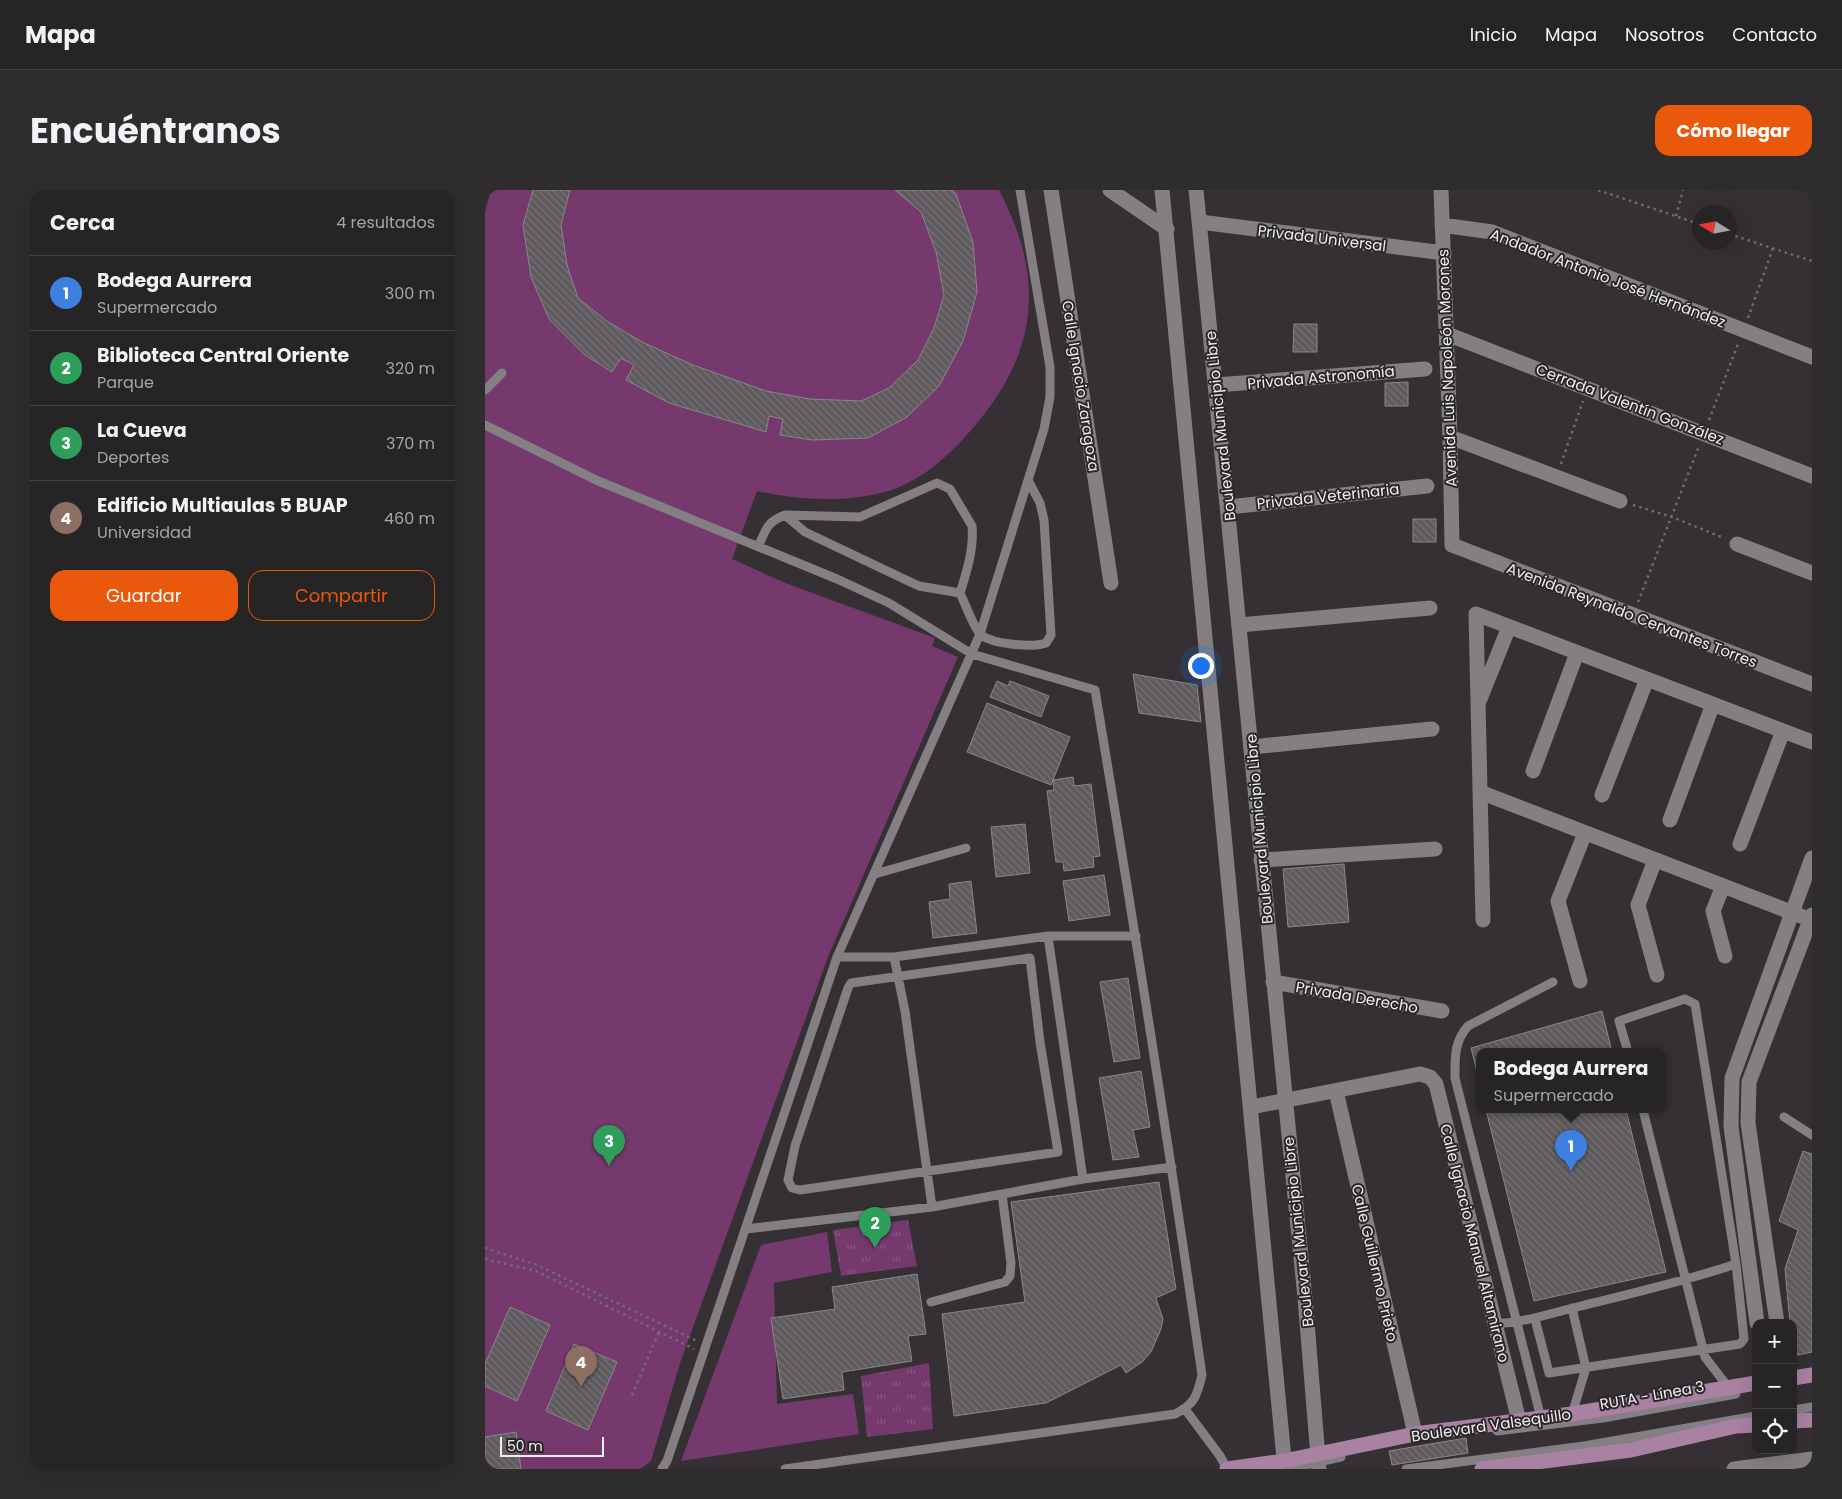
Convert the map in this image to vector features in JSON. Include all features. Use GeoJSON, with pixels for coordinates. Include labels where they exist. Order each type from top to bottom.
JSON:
{"type":"FeatureCollection","features":[{"type":"Feature","properties":{"kind":"main road"},"geometry":{"type":"LineString","coordinates":[[1797,1377],[1812,1375]]}},
{"type":"Feature","properties":{"kind":"main road","name":"Boulevard Valsequillo"},"geometry":{"type":"LineString","coordinates":[[1227,1469],[1285,1466],[1319,1461],[1415,1434],[1572,1414],[1752,1384]]}},
{"type":"Feature","properties":{"kind":"main road"},"geometry":{"type":"LineString","coordinates":[[1797,1422],[1812,1420]]}},
{"type":"Feature","properties":{"kind":"main road"},"geometry":{"type":"LineString","coordinates":[[1482,1469],[1621,1451],[1736,1426],[1752,1425]]}},
{"type":"Feature","properties":{"kind":"street","name":"Calle Ignacio Zaragoza"},"geometry":{"type":"LineString","coordinates":[[1051,190],[1111,583]]}},
{"type":"Feature","properties":{"kind":"street"},"geometry":{"type":"LineString","coordinates":[[1110,190],[1167,229]]}},
{"type":"Feature","properties":{"kind":"street"},"geometry":{"type":"LineString","coordinates":[[1162,190],[1285,1466]]}},
{"type":"Feature","properties":{"kind":"street","name":"Boulevard Municipio Libre"},"geometry":{"type":"LineString","coordinates":[[1196,190],[1319,1461]]}},
{"type":"Feature","properties":{"kind":"street","name":"Avenida Luis Napoleón Morones"},"geometry":{"type":"LineString","coordinates":[[1441,190],[1447,334],[1452,545]]}},
{"type":"Feature","properties":{"kind":"street","name":"Privada Universal"},"geometry":{"type":"LineString","coordinates":[[1199,222],[1444,253]]}},
{"type":"Feature","properties":{"kind":"street","name":"Andador Antonio José Hernández"},"geometry":{"type":"LineString","coordinates":[[1442,225],[1493,232],[1812,356]]}},
{"type":"Feature","properties":{"kind":"street","name":"Cerrada Valentín González"},"geometry":{"type":"LineString","coordinates":[[1447,334],[1812,476]]}},
{"type":"Feature","properties":{"kind":"street","name":"Privada Astronomía"},"geometry":{"type":"LineString","coordinates":[[1216,385],[1425,369]]}},
{"type":"Feature","properties":{"kind":"street"},"geometry":{"type":"LineString","coordinates":[[1450,437],[1620,501]]}},
{"type":"Feature","properties":{"kind":"street","name":"Privada Veterinaria"},"geometry":{"type":"LineString","coordinates":[[1228,507],[1427,486]]}},
{"type":"Feature","properties":{"kind":"street"},"geometry":{"type":"LineString","coordinates":[[1737,544],[1812,573]]}},
{"type":"Feature","properties":{"kind":"street","name":"Avenida Reynaldo Cervantes Torres"},"geometry":{"type":"LineString","coordinates":[[1452,545],[1812,684]]}},
{"type":"Feature","properties":{"kind":"street"},"geometry":{"type":"LineString","coordinates":[[1239,625],[1430,608]]}},
{"type":"Feature","properties":{"kind":"street"},"geometry":{"type":"LineString","coordinates":[[1483,920],[1475,614],[1812,742]]}},
{"type":"Feature","properties":{"kind":"street"},"geometry":{"type":"LineString","coordinates":[[1478,705],[1509,627]]}},
{"type":"Feature","properties":{"kind":"street"},"geometry":{"type":"LineString","coordinates":[[1533,770],[1577,653]]}},
{"type":"Feature","properties":{"kind":"street"},"geometry":{"type":"LineString","coordinates":[[1602,795],[1647,679]]}},
{"type":"Feature","properties":{"kind":"street"},"geometry":{"type":"LineString","coordinates":[[1670,820],[1713,704]]}},
{"type":"Feature","properties":{"kind":"street"},"geometry":{"type":"LineString","coordinates":[[1251,747],[1432,730]]}},
{"type":"Feature","properties":{"kind":"street"},"geometry":{"type":"LineString","coordinates":[[1740,844],[1783,731]]}},
{"type":"Feature","properties":{"kind":"street"},"geometry":{"type":"LineString","coordinates":[[1480,792],[1791,912],[1811,917],[1749,1082],[1749,1123],[1777,1319]]}},
{"type":"Feature","properties":{"kind":"street"},"geometry":{"type":"LineString","coordinates":[[1580,981],[1558,901],[1585,832]]}},
{"type":"Feature","properties":{"kind":"street"},"geometry":{"type":"LineString","coordinates":[[1261,860],[1435,849]]}},
{"type":"Feature","properties":{"kind":"street"},"geometry":{"type":"LineString","coordinates":[[1775,1306],[1756,1316],[1731,1126],[1732,1078],[1812,858]]}},
{"type":"Feature","properties":{"kind":"street"},"geometry":{"type":"LineString","coordinates":[[1655,860],[1637,906],[1657,975]]}},
{"type":"Feature","properties":{"kind":"street"},"geometry":{"type":"LineString","coordinates":[[1723,886],[1713,911],[1725,956]]}},
{"type":"Feature","properties":{"kind":"street","name":"Privada Derecho"},"geometry":{"type":"LineString","coordinates":[[1273,982],[1442,1011]]}},
{"type":"Feature","properties":{"kind":"street","name":"Calle Ignacio Manuel Altamirano"},"geometry":{"type":"LineString","coordinates":[[1336,1091],[1421,1074],[1430,1077],[1436,1084],[1519,1421]]}},
{"type":"Feature","properties":{"kind":"street"},"geometry":{"type":"LineString","coordinates":[[1732,1078],[1749,1082]]}},
{"type":"Feature","properties":{"kind":"street"},"geometry":{"type":"LineString","coordinates":[[1251,1108],[1336,1091]]}},
{"type":"Feature","properties":{"kind":"street","name":"Calle Guillermo Prieto"},"geometry":{"type":"LineString","coordinates":[[1336,1091],[1415,1434]]}},
{"type":"Feature","properties":{"kind":"street"},"geometry":{"type":"LineString","coordinates":[[1745,1234],[1764,1230]]}},
{"type":"Feature","properties":{"kind":"street"},"geometry":{"type":"LineString","coordinates":[[1734,1469],[1812,1459]]}},
{"type":"Feature","properties":{"kind":"lane"},"geometry":{"type":"LineString","coordinates":[[662,1469],[667,1462],[706,1350],[837,957],[980,634],[1045,421],[1050,397],[1050,367],[1020,190]]}},
{"type":"Feature","properties":{"kind":"lane"},"geometry":{"type":"LineString","coordinates":[[485,390],[502,373]]}},
{"type":"Feature","properties":{"kind":"lane"},"geometry":{"type":"LineString","coordinates":[[485,425],[596,480],[759,546],[889,603],[972,654],[1095,690],[1172,1167],[1201,1375],[1197,1397],[1185,1409],[1175,1414],[785,1469]]}},
{"type":"Feature","properties":{"kind":"lane"},"geometry":{"type":"LineString","coordinates":[[759,546],[766,528],[773,520],[785,515],[860,517],[937,483],[950,489],[972,526],[973,542],[969,565],[960,593],[980,634],[992,640],[1037,646],[1046,643],[1051,635],[1044,520],[1040,503],[1028,480]]}},
{"type":"Feature","properties":{"kind":"lane"},"geometry":{"type":"LineString","coordinates":[[785,515],[805,532],[919,586],[960,593]]}},
{"type":"Feature","properties":{"kind":"lane"},"geometry":{"type":"LineString","coordinates":[[875,874],[965,848]]}},
{"type":"Feature","properties":{"kind":"lane"},"geometry":{"type":"LineString","coordinates":[[837,957],[894,957],[1048,936],[1136,936]]}},
{"type":"Feature","properties":{"kind":"lane"},"geometry":{"type":"LineString","coordinates":[[1048,936],[1083,1180]]}},
{"type":"Feature","properties":{"kind":"lane"},"geometry":{"type":"LineString","coordinates":[[894,957],[899,976],[932,1207]]}},
{"type":"Feature","properties":{"kind":"lane"},"geometry":{"type":"LineString","coordinates":[[1030,958],[1039,1034],[1058,1152],[800,1190],[792,1188],[788,1180],[795,1146],[848,988],[857,981],[899,976],[1030,958]]}},
{"type":"Feature","properties":{"kind":"lane"},"geometry":{"type":"LineString","coordinates":[[1541,1418],[1455,1078],[1455,1054],[1459,1036],[1468,1026],[1553,982]]}},
{"type":"Feature","properties":{"kind":"lane"},"geometry":{"type":"LineString","coordinates":[[1535,1320],[1549,1373],[1704,1351],[1741,1344],[1744,1339],[1736,1264],[1695,1004],[1685,999],[1619,1021],[1627,1048]]}},
{"type":"Feature","properties":{"kind":"lane"},"geometry":{"type":"LineString","coordinates":[[1644,1113],[1705,1357],[1728,1387]]}},
{"type":"Feature","properties":{"kind":"lane"},"geometry":{"type":"LineString","coordinates":[[1784,1117],[1809,1134],[1812,1123]]}},
{"type":"Feature","properties":{"kind":"lane"},"geometry":{"type":"LineString","coordinates":[[746,1229],[932,1207],[1083,1180],[1172,1167]]}},
{"type":"Feature","properties":{"kind":"lane"},"geometry":{"type":"LineString","coordinates":[[931,1302],[1005,1282],[1010,1276],[1002,1194]]}},
{"type":"Feature","properties":{"kind":"lane"},"geometry":{"type":"LineString","coordinates":[[1495,1324],[1535,1320],[1572,1308],[1685,1281],[1736,1264]]}},
{"type":"Feature","properties":{"kind":"lane"},"geometry":{"type":"LineString","coordinates":[[1572,1308],[1586,1368],[1572,1414]]}},
{"type":"Feature","properties":{"kind":"lane"},"geometry":{"type":"LineString","coordinates":[[1797,1384],[1812,1382]]}},
{"type":"Feature","properties":{"kind":"lane","name":"RUTA - Línea 3"},"geometry":{"type":"LineString","coordinates":[[1319,1461],[1415,1441],[1603,1418],[1752,1391]]}},
{"type":"Feature","properties":{"kind":"lane"},"geometry":{"type":"LineString","coordinates":[[1797,1409],[1812,1407]]}},
{"type":"Feature","properties":{"kind":"lane"},"geometry":{"type":"LineString","coordinates":[[1185,1409],[1220,1456],[1227,1469]]}},
{"type":"Feature","properties":{"kind":"lane"},"geometry":{"type":"LineString","coordinates":[[1406,1469],[1584,1446],[1752,1417]]}},
{"type":"Feature","properties":{"kind":"path"},"geometry":{"type":"LineString","coordinates":[[1598,190],[1692,222]]}},
{"type":"Feature","properties":{"kind":"path"},"geometry":{"type":"LineString","coordinates":[[1676,216],[1683,190]]}},
{"type":"Feature","properties":{"kind":"path"},"geometry":{"type":"LineString","coordinates":[[1737,237],[1812,261]]}},
{"type":"Feature","properties":{"kind":"path"},"geometry":{"type":"LineString","coordinates":[[1556,477],[1588,388]]}},
{"type":"Feature","properties":{"kind":"path"},"geometry":{"type":"LineString","coordinates":[[1620,501],[1672,517],[1737,544]]}},
{"type":"Feature","properties":{"kind":"path"},"geometry":{"type":"LineString","coordinates":[[485,1248],[537,1265],[706,1350]]}},
{"type":"Feature","properties":{"kind":"path"},"geometry":{"type":"LineString","coordinates":[[485,1259],[536,1272],[659,1332],[706,1350]]}},
{"type":"Feature","properties":{"kind":"path"},"geometry":{"type":"LineString","coordinates":[[632,1395],[659,1332]]}},
{"type":"Feature","properties":{"kind":"green space"},"geometry":{"type":"Polygon","coordinates":[[[491,190],[999,190],[1015,224],[1024,257],[1029,288],[1027,319],[1020,349],[1008,379],[989,408],[948,454],[919,477],[885,492],[852,498],[821,499],[757,491],[732,559],[788,584],[935,638],[932,646],[958,657],[828,957],[681,1360],[651,1461],[640,1469],[485,1469],[485,212],[491,190]]]}},
{"type":"Feature","properties":{"kind":"green space"},"geometry":{"type":"Polygon","coordinates":[[[908,1220],[917,1266],[841,1276],[833,1230],[908,1220]]]}},
{"type":"Feature","properties":{"kind":"green space"},"geometry":{"type":"Polygon","coordinates":[[[827,1232],[832,1272],[774,1283],[777,1404],[853,1394],[859,1434],[681,1461],[761,1245],[827,1232]]]}},
{"type":"Feature","properties":{"kind":"green space"},"geometry":{"type":"Polygon","coordinates":[[[929,1363],[933,1429],[867,1437],[861,1376],[929,1363]]]}},
{"type":"Feature","properties":{"kind":"building"},"geometry":{"type":"Polygon","coordinates":[[[533,190],[570,190],[561,225],[567,265],[578,298],[608,322],[642,342],[693,365],[766,391],[810,399],[861,401],[889,388],[918,360],[934,328],[944,295],[936,252],[921,212],[895,190],[952,190],[956,194],[973,242],[977,292],[963,341],[939,386],[907,417],[868,438],[812,440],[780,435],[783,419],[769,416],[766,432],[669,403],[626,380],[634,365],[621,358],[612,372],[585,355],[549,319],[531,277],[523,225],[533,190]]]}},
{"type":"Feature","properties":{"kind":"building"},"geometry":{"type":"Polygon","coordinates":[[[1294,324],[1317,324],[1317,352],[1293,352],[1294,324]]]}},
{"type":"Feature","properties":{"kind":"building"},"geometry":{"type":"Polygon","coordinates":[[[1408,382],[1408,406],[1385,406],[1385,383],[1408,382]]]}},
{"type":"Feature","properties":{"kind":"building"},"geometry":{"type":"Polygon","coordinates":[[[1413,519],[1436,519],[1436,542],[1413,542],[1413,519]]]}},
{"type":"Feature","properties":{"kind":"building"},"geometry":{"type":"Polygon","coordinates":[[[1133,674],[1197,685],[1201,722],[1139,713],[1133,674]]]}},
{"type":"Feature","properties":{"kind":"building"},"geometry":{"type":"Polygon","coordinates":[[[997,681],[1008,686],[1010,681],[1049,696],[1041,717],[990,697],[997,681]]]}},
{"type":"Feature","properties":{"kind":"building"},"geometry":{"type":"Polygon","coordinates":[[[987,703],[1070,737],[1051,785],[967,752],[987,703]]]}},
{"type":"Feature","properties":{"kind":"building"},"geometry":{"type":"Polygon","coordinates":[[[1073,777],[1074,786],[1091,784],[1100,856],[1093,857],[1094,867],[1064,871],[1063,862],[1056,862],[1047,791],[1054,790],[1053,780],[1073,777]]]}},
{"type":"Feature","properties":{"kind":"building"},"geometry":{"type":"Polygon","coordinates":[[[1025,824],[1030,873],[996,877],[991,827],[1025,824]]]}},
{"type":"Feature","properties":{"kind":"building"},"geometry":{"type":"Polygon","coordinates":[[[1344,864],[1349,922],[1288,927],[1283,869],[1344,864]]]}},
{"type":"Feature","properties":{"kind":"building"},"geometry":{"type":"Polygon","coordinates":[[[1104,875],[1110,915],[1069,921],[1063,881],[1104,875]]]}},
{"type":"Feature","properties":{"kind":"building"},"geometry":{"type":"Polygon","coordinates":[[[971,881],[977,933],[933,938],[929,902],[950,899],[949,884],[971,881]]]}},
{"type":"Feature","properties":{"kind":"building"},"geometry":{"type":"Polygon","coordinates":[[[1128,978],[1140,1058],[1114,1062],[1100,982],[1128,978]]]}},
{"type":"Feature","properties":{"kind":"building"},"geometry":{"type":"Polygon","coordinates":[[[1602,1011],[1611,1048],[1476,1048],[1476,1068],[1471,1048],[1602,1011]]]}},
{"type":"Feature","properties":{"kind":"building"},"geometry":{"type":"Polygon","coordinates":[[[1141,1071],[1150,1127],[1133,1130],[1139,1157],[1113,1160],[1099,1078],[1141,1071]]]}},
{"type":"Feature","properties":{"kind":"building"},"geometry":{"type":"Polygon","coordinates":[[[1487,1113],[1627,1113],[1666,1272],[1534,1301],[1487,1113]]]}},
{"type":"Feature","properties":{"kind":"building"},"geometry":{"type":"Polygon","coordinates":[[[1803,1151],[1812,1154],[1812,1352],[1797,1355],[1797,1319],[1790,1319],[1785,1269],[1798,1230],[1779,1221],[1803,1151]]]}},
{"type":"Feature","properties":{"kind":"building"},"geometry":{"type":"Polygon","coordinates":[[[1159,1182],[1176,1289],[1156,1298],[1163,1319],[1161,1329],[1151,1352],[1142,1362],[1126,1373],[1121,1365],[1046,1403],[954,1416],[942,1314],[1025,1302],[1011,1202],[1159,1182]]]}},
{"type":"Feature","properties":{"kind":"building"},"geometry":{"type":"Polygon","coordinates":[[[917,1274],[926,1334],[908,1336],[912,1361],[842,1372],[844,1390],[783,1399],[771,1318],[835,1309],[832,1287],[917,1274]]]}},
{"type":"Feature","properties":{"kind":"building"},"geometry":{"type":"Polygon","coordinates":[[[510,1307],[550,1325],[517,1401],[485,1386],[485,1364],[510,1307]]]}},
{"type":"Feature","properties":{"kind":"building"},"geometry":{"type":"Polygon","coordinates":[[[574,1344],[617,1362],[588,1430],[546,1411],[574,1344]]]}},
{"type":"Feature","properties":{"kind":"building"},"geometry":{"type":"Polygon","coordinates":[[[516,1432],[521,1469],[485,1469],[485,1437],[516,1432]]]}},
{"type":"Feature","properties":{"kind":"building"},"geometry":{"type":"Polygon","coordinates":[[[1466,1438],[1468,1453],[1392,1465],[1389,1451],[1466,1438]]]}},
{"type":"Feature","properties":{"kind":"place","name":"La Cueva"},"geometry":{"type":"Point","coordinates":[609,1166]}},
{"type":"Feature","properties":{"kind":"place","name":"Bodega Aurrera"},"geometry":{"type":"Point","coordinates":[1571,1171]}},
{"type":"Feature","properties":{"kind":"place","name":"Biblioteca Central Oriente"},"geometry":{"type":"Point","coordinates":[875,1248]}},
{"type":"Feature","properties":{"kind":"place","name":"Edificio Multiaulas 5 BUAP"},"geometry":{"type":"Point","coordinates":[581,1387]}}]}
